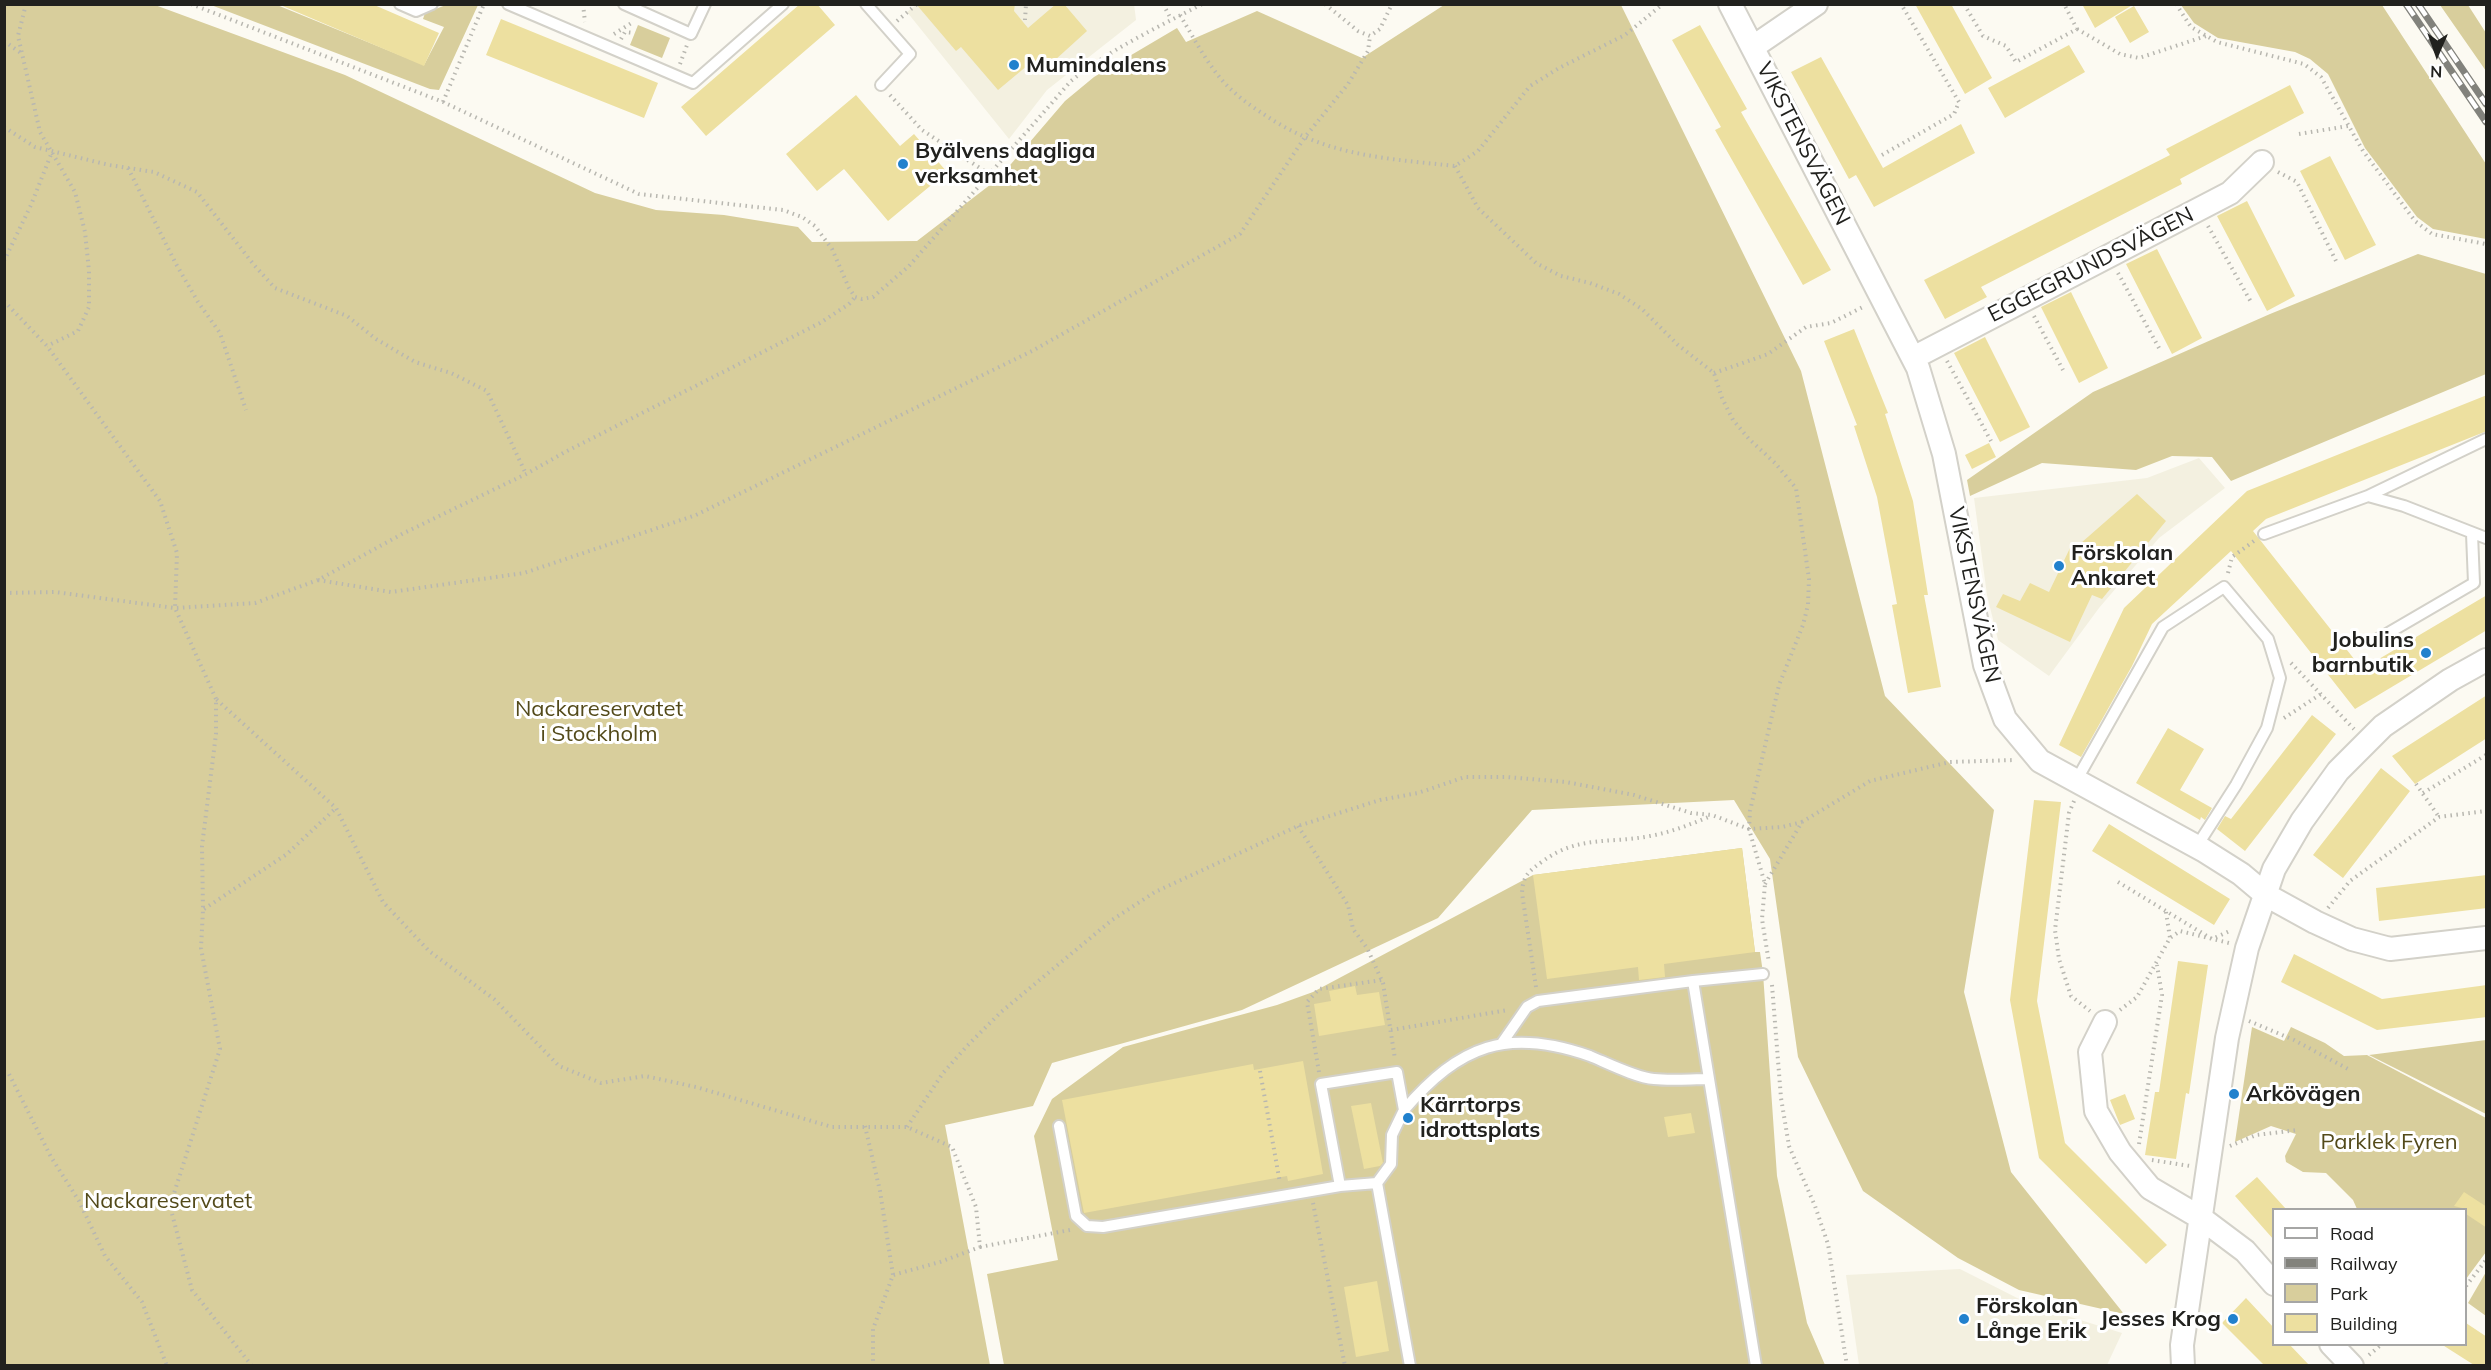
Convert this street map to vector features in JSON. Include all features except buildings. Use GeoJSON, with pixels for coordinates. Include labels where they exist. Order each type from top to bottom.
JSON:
{"type":"FeatureCollection","features":[{"type":"Feature","properties":{"kind":"street","name":"VIKSTENSVÄGEN"},"geometry":{"type":"LineString","coordinates":[[1730,4],[1918,368],[1944,454],[1984,664],[2005,719],[2040,761],[2197,846],[2241,874],[2266,895],[2352,939],[2390,949],[2487,938]]}},
{"type":"Feature","properties":{"kind":"street"},"geometry":{"type":"LineString","coordinates":[[1753,47],[1816,4]]}},
{"type":"Feature","properties":{"kind":"street","name":"EGGEGRUNDSVÄGEN"},"geometry":{"type":"LineString","coordinates":[[1913,358],[2230,193],[2262,162]]}},
{"type":"Feature","properties":{"kind":"street"},"geometry":{"type":"LineString","coordinates":[[2183,1365],[2182,1345],[2231,1015],[2247,948],[2274,869],[2302,821],[2338,771],[2383,726],[2450,680],[2487,660]]}},
{"type":"Feature","properties":{"kind":"street"},"geometry":{"type":"LineString","coordinates":[[2105,1022],[2090,1052],[2096,1111],[2120,1152],[2136,1164],[2150,1188],[2201,1218],[2245,1251],[2272,1282]]}},
{"type":"Feature","properties":{"kind":"street"},"geometry":{"type":"LineString","coordinates":[[2333,1346],[2352,1365]]}},
{"type":"Feature","properties":{"kind":"lane"},"geometry":{"type":"LineString","coordinates":[[400,4],[416,11],[432,4]]}},
{"type":"Feature","properties":{"kind":"lane"},"geometry":{"type":"LineString","coordinates":[[508,4],[693,83],[783,4]]}},
{"type":"Feature","properties":{"kind":"lane"},"geometry":{"type":"LineString","coordinates":[[624,4],[691,34],[705,4]]}},
{"type":"Feature","properties":{"kind":"lane"},"geometry":{"type":"LineString","coordinates":[[866,4],[910,54],[881,85]]}},
{"type":"Feature","properties":{"kind":"lane"},"geometry":{"type":"LineString","coordinates":[[2264,534],[2368,496],[2487,439]]}},
{"type":"Feature","properties":{"kind":"lane"},"geometry":{"type":"LineString","coordinates":[[2368,496],[2404,506],[2487,538]]}},
{"type":"Feature","properties":{"kind":"lane"},"geometry":{"type":"LineString","coordinates":[[2378,639],[2474,583],[2472,534]]}},
{"type":"Feature","properties":{"kind":"lane"},"geometry":{"type":"LineString","coordinates":[[2076,781],[2163,627],[2224,587],[2268,639],[2280,678],[2267,728],[2236,785],[2197,846]]}},
{"type":"Feature","properties":{"kind":"lane"},"geometry":{"type":"LineString","coordinates":[[1502,1043],[1527,1006],[1538,1001],[1767,973]]}},
{"type":"Feature","properties":{"kind":"lane"},"geometry":{"type":"LineString","coordinates":[[1693,981],[1756,1365]]}},
{"type":"Feature","properties":{"kind":"lane"},"geometry":{"type":"LineString","coordinates":[[1410,1365],[1377,1183],[1391,1164],[1392,1135],[1404,1110],[1443,1069],[1468,1055],[1502,1043],[1535,1042],[1573,1050],[1652,1080],[1709,1079]]}},
{"type":"Feature","properties":{"kind":"lane"},"geometry":{"type":"LineString","coordinates":[[1340,1186],[1321,1084],[1397,1072],[1404,1110]]}},
{"type":"Feature","properties":{"kind":"lane"},"geometry":{"type":"LineString","coordinates":[[1059,1126],[1076,1216],[1087,1226],[1103,1227],[1340,1186],[1377,1183]]}},
{"type":"Feature","properties":{"kind":"path"},"geometry":{"type":"LineString","coordinates":[[26,4],[18,36],[40,132],[75,192],[85,232],[89,272],[89,307],[78,331],[47,346]]}},
{"type":"Feature","properties":{"kind":"path"},"geometry":{"type":"LineString","coordinates":[[191,4],[443,102],[639,194],[783,210],[802,217],[815,226],[832,249],[849,288],[855,297],[862,299],[873,297],[909,266],[1071,81],[1088,67],[1171,19],[1202,4]]}},
{"type":"Feature","properties":{"kind":"path"},"geometry":{"type":"LineString","coordinates":[[443,102],[484,4]]}},
{"type":"Feature","properties":{"kind":"path"},"geometry":{"type":"LineString","coordinates":[[888,29],[917,4]]}},
{"type":"Feature","properties":{"kind":"path"},"geometry":{"type":"LineString","coordinates":[[1024,20],[1026,4]]}},
{"type":"Feature","properties":{"kind":"path"},"geometry":{"type":"LineString","coordinates":[[1163,4],[1171,19]]}},
{"type":"Feature","properties":{"kind":"path"},"geometry":{"type":"LineString","coordinates":[[1325,4],[1358,31],[1370,36]]}},
{"type":"Feature","properties":{"kind":"path"},"geometry":{"type":"LineString","coordinates":[[318,579],[391,592],[524,573],[696,515],[1032,351],[1240,234],[1305,137],[1348,84],[1368,51],[1370,36],[1380,29],[1392,4]]}},
{"type":"Feature","properties":{"kind":"path"},"geometry":{"type":"LineString","coordinates":[[1180,15],[1217,75],[1249,104],[1285,129],[1328,148],[1358,155],[1455,166],[1478,151],[1530,86],[1559,68],[1625,35],[1663,4]]}},
{"type":"Feature","properties":{"kind":"path"},"geometry":{"type":"LineString","coordinates":[[1882,155],[1954,114],[1959,102],[1901,4]]}},
{"type":"Feature","properties":{"kind":"path"},"geometry":{"type":"LineString","coordinates":[[1964,4],[1983,36],[2006,46],[2016,62],[2077,29]]}},
{"type":"Feature","properties":{"kind":"path"},"geometry":{"type":"LineString","coordinates":[[2064,4],[2077,29],[2120,54],[2139,58],[2206,36]]}},
{"type":"Feature","properties":{"kind":"path"},"geometry":{"type":"LineString","coordinates":[[2176,4],[2191,27],[2217,42],[2304,64],[2320,77],[2363,151],[2415,221],[2432,234],[2487,244]]}},
{"type":"Feature","properties":{"kind":"path"},"geometry":{"type":"LineString","coordinates":[[600,44],[645,14]]}},
{"type":"Feature","properties":{"kind":"path"},"geometry":{"type":"LineString","coordinates":[[600,44],[620,41],[625,32],[634,33]]}},
{"type":"Feature","properties":{"kind":"path"},"geometry":{"type":"LineString","coordinates":[[4,41],[22,54]]}},
{"type":"Feature","properties":{"kind":"path"},"geometry":{"type":"LineString","coordinates":[[881,85],[922,130],[989,174]]}},
{"type":"Feature","properties":{"kind":"path"},"geometry":{"type":"LineString","coordinates":[[2299,134],[2348,126]]}},
{"type":"Feature","properties":{"kind":"path"},"geometry":{"type":"LineString","coordinates":[[4,127],[35,147],[154,172],[197,192],[275,288],[347,316],[376,339],[415,362],[451,373],[487,391],[526,474]]}},
{"type":"Feature","properties":{"kind":"path"},"geometry":{"type":"LineString","coordinates":[[4,261],[31,205],[52,152]]}},
{"type":"Feature","properties":{"kind":"path"},"geometry":{"type":"LineString","coordinates":[[2262,162],[2296,182],[2336,261]]}},
{"type":"Feature","properties":{"kind":"path"},"geometry":{"type":"LineString","coordinates":[[1455,166],[1478,208],[1508,239],[1536,263],[1561,276],[1590,283],[1618,294],[1642,309],[1678,345],[1714,374],[1733,420],[1796,488],[1809,579],[1808,605],[1803,625],[1776,696],[1750,811],[1749,829],[1765,884],[1762,919],[1767,973]]}},
{"type":"Feature","properties":{"kind":"path"},"geometry":{"type":"LineString","coordinates":[[128,168],[176,264],[198,302],[220,333],[246,411]]}},
{"type":"Feature","properties":{"kind":"path"},"geometry":{"type":"LineString","coordinates":[[2199,209],[2251,302]]}},
{"type":"Feature","properties":{"kind":"path"},"geometry":{"type":"LineString","coordinates":[[2109,256],[2159,348]]}},
{"type":"Feature","properties":{"kind":"path"},"geometry":{"type":"LineString","coordinates":[[4,593],[55,592],[175,608],[255,603],[318,579],[404,533],[526,474],[820,322],[849,304],[855,297]]}},
{"type":"Feature","properties":{"kind":"path"},"geometry":{"type":"LineString","coordinates":[[1714,374],[1768,354],[1806,327],[1831,323],[1881,297]]}},
{"type":"Feature","properties":{"kind":"path"},"geometry":{"type":"LineString","coordinates":[[2025,300],[2063,370]]}},
{"type":"Feature","properties":{"kind":"path"},"geometry":{"type":"LineString","coordinates":[[4,301],[47,346],[160,501],[177,553],[175,608],[216,699],[336,808],[383,902],[429,951],[494,999],[559,1066],[601,1083],[645,1076],[696,1087],[832,1127],[907,1127],[952,1147],[975,1207],[980,1247]]}},
{"type":"Feature","properties":{"kind":"path"},"geometry":{"type":"LineString","coordinates":[[1938,345],[1991,441]]}},
{"type":"Feature","properties":{"kind":"path"},"geometry":{"type":"LineString","coordinates":[[2224,587],[2232,557],[2264,534]]}},
{"type":"Feature","properties":{"kind":"path"},"geometry":{"type":"LineString","coordinates":[[2268,639],[2367,742]]}},
{"type":"Feature","properties":{"kind":"path"},"geometry":{"type":"LineString","coordinates":[[2267,728],[2322,694]]}},
{"type":"Feature","properties":{"kind":"path"},"geometry":{"type":"LineString","coordinates":[[216,699],[216,734],[202,846],[201,948],[220,1048],[170,1206],[192,1290],[252,1365]]}},
{"type":"Feature","properties":{"kind":"path"},"geometry":{"type":"LineString","coordinates":[[2423,793],[2487,754]]}},
{"type":"Feature","properties":{"kind":"path"},"geometry":{"type":"LineString","coordinates":[[907,1127],[943,1073],[1001,1012],[1112,920],[1155,892],[1298,826],[1380,800],[1418,793],[1465,777],[1507,777],[1566,782],[1635,795],[1691,813],[1712,815],[1749,829],[1782,827],[1802,822],[1870,781],[1950,762],[2040,761]]}},
{"type":"Feature","properties":{"kind":"path"},"geometry":{"type":"LineString","coordinates":[[2416,784],[2439,817]]}},
{"type":"Feature","properties":{"kind":"path"},"geometry":{"type":"LineString","coordinates":[[203,910],[287,854],[336,808]]}},
{"type":"Feature","properties":{"kind":"path"},"geometry":{"type":"LineString","coordinates":[[2315,922],[2350,881],[2439,817],[2487,811]]}},
{"type":"Feature","properties":{"kind":"path"},"geometry":{"type":"LineString","coordinates":[[2069,813],[2055,930],[2059,959],[2071,996],[2105,1022],[2137,997],[2170,938],[2180,931],[2247,948]]}},
{"type":"Feature","properties":{"kind":"path"},"geometry":{"type":"LineString","coordinates":[[1538,1001],[1522,893],[1522,880],[1526,873],[1561,848],[1604,840],[1647,837],[1677,830],[1712,815]]}},
{"type":"Feature","properties":{"kind":"path"},"geometry":{"type":"LineString","coordinates":[[1765,884],[1802,822]]}},
{"type":"Feature","properties":{"kind":"path"},"geometry":{"type":"LineString","coordinates":[[1298,826],[1348,905],[1353,929],[1367,948],[1382,980],[1397,1072]]}},
{"type":"Feature","properties":{"kind":"path"},"geometry":{"type":"LineString","coordinates":[[2118,882],[2212,939]]}},
{"type":"Feature","properties":{"kind":"path"},"geometry":{"type":"LineString","coordinates":[[2166,911],[2170,938]]}},
{"type":"Feature","properties":{"kind":"path"},"geometry":{"type":"LineString","coordinates":[[2212,939],[2227,932]]}},
{"type":"Feature","properties":{"kind":"path"},"geometry":{"type":"LineString","coordinates":[[2157,964],[2162,995],[2136,1164],[2208,1158],[2256,1134],[2298,1131]]}},
{"type":"Feature","properties":{"kind":"path"},"geometry":{"type":"LineString","coordinates":[[1321,1084],[1307,1002],[1319,989],[1382,980]]}},
{"type":"Feature","properties":{"kind":"path"},"geometry":{"type":"LineString","coordinates":[[1772,984],[1781,1098],[1788,1146],[1815,1206],[1828,1244],[1847,1365]]}},
{"type":"Feature","properties":{"kind":"path"},"geometry":{"type":"LineString","coordinates":[[1390,1030],[1527,1006]]}},
{"type":"Feature","properties":{"kind":"path"},"geometry":{"type":"LineString","coordinates":[[2231,1015],[2294,1040],[2350,1070]]}},
{"type":"Feature","properties":{"kind":"path"},"geometry":{"type":"LineString","coordinates":[[4,1071],[9,1074],[51,1157],[79,1201],[105,1256],[142,1302],[167,1365]]}},
{"type":"Feature","properties":{"kind":"path"},"geometry":{"type":"LineString","coordinates":[[1260,1071],[1282,1196]]}},
{"type":"Feature","properties":{"kind":"path"},"geometry":{"type":"LineString","coordinates":[[865,1126],[880,1191],[893,1275],[873,1329],[873,1365]]}},
{"type":"Feature","properties":{"kind":"path"},"geometry":{"type":"LineString","coordinates":[[1310,1191],[1345,1365]]}},
{"type":"Feature","properties":{"kind":"path"},"geometry":{"type":"LineString","coordinates":[[893,1275],[940,1262],[980,1247],[1087,1226]]}},
{"type":"Feature","properties":{"kind":"path"},"geometry":{"type":"LineString","coordinates":[[2467,1285],[2485,1264]]}},
{"type":"Feature","properties":{"kind":"shaded area","name":"Mumindalens"},"geometry":{"type":"Polygon","coordinates":[[[917,4],[1134,4],[1136,20],[1047,90],[1009,139],[907,12],[917,4]]]}},
{"type":"Feature","properties":{"kind":"shaded area","name":"Förskolan Ankaret"},"geometry":{"type":"Polygon","coordinates":[[[2199,458],[2225,488],[2159,538],[2099,608],[2049,676],[1998,640],[1987,595],[1974,498],[2147,478],[2199,458]]]}},
{"type":"Feature","properties":{"kind":"shaded area","name":"Förskolan Långe Erik"},"geometry":{"type":"Polygon","coordinates":[[[1960,1269],[2029,1304],[2122,1333],[2107,1365],[1859,1365],[1846,1275],[1960,1269]]]}},
{"type":"Feature","properties":{"kind":"green space","name":"Nackareservatet i Stockholm"},"geometry":{"type":"Polygon","coordinates":[[[5,4],[155,5],[345,75],[595,193],[656,210],[724,215],[798,227],[812,242],[917,241],[999,178],[1065,101],[1094,77],[1177,28],[1186,42],[1257,11],[1362,58],[1444,5],[1621,5],[1801,371],[1885,696],[1994,810],[1964,992],[2011,1172],[2124,1314],[2019,1290],[1958,1258],[1863,1191],[1798,1057],[1770,859],[1734,800],[1532,810],[1438,918],[1242,1010],[1052,1063],[1033,1106],[945,1125],[990,1365],[5,1365],[5,4]]]}},
{"type":"Feature","properties":{"kind":"green space"},"geometry":{"type":"Polygon","coordinates":[[[211,5],[277,5],[424,65],[444,27],[423,19],[425,13],[446,5],[478,5],[439,90],[430,89],[211,5]]]}},
{"type":"Feature","properties":{"kind":"green space"},"geometry":{"type":"Polygon","coordinates":[[[2181,5],[2382,5],[2486,164],[2486,239],[2433,229],[2417,217],[2365,148],[2328,74],[2310,59],[2295,52],[2218,38],[2194,23],[2181,5]]]}},
{"type":"Feature","properties":{"kind":"green space"},"geometry":{"type":"Polygon","coordinates":[[[2440,5],[2468,5],[2486,33],[2486,71],[2440,5]]]}},
{"type":"Feature","properties":{"kind":"green space"},"geometry":{"type":"Polygon","coordinates":[[[638,25],[670,38],[662,58],[630,45],[638,25]]]}},
{"type":"Feature","properties":{"kind":"green space"},"geometry":{"type":"Polygon","coordinates":[[[2418,254],[2486,274],[2486,374],[2231,481],[2212,457],[2172,456],[2136,470],[2042,463],[1970,496],[1967,480],[2093,392],[2270,314],[2418,254]]]}},
{"type":"Feature","properties":{"kind":"green space","name":"Kärrtorps idrottsplats"},"geometry":{"type":"Polygon","coordinates":[[[1742,848],[1755,952],[1760,952],[1763,973],[1777,1176],[1807,1323],[1825,1365],[1004,1365],[987,1274],[1058,1260],[1034,1136],[1052,1099],[1123,1047],[1277,1005],[1313,992],[1533,875],[1742,848]]]}},
{"type":"Feature","properties":{"kind":"green space","name":"Parklek Fyren"},"geometry":{"type":"Polygon","coordinates":[[[2252,1027],[2284,1041],[2291,1027],[2325,1043],[2344,1056],[2367,1055],[2486,1118],[2486,1252],[2467,1278],[2467,1208],[2357,1208],[2353,1200],[2326,1173],[2303,1172],[2286,1162],[2285,1156],[2296,1134],[2271,1126],[2235,1142],[2252,1027]]]}},
{"type":"Feature","properties":{"kind":"green space"},"geometry":{"type":"Polygon","coordinates":[[[2486,1040],[2486,1114],[2369,1055],[2486,1040]]]}},
{"type":"Feature","properties":{"kind":"green space"},"geometry":{"type":"Polygon","coordinates":[[[2486,1272],[2486,1316],[2468,1303],[2486,1272]]]}},
{"type":"Feature","properties":{"kind":"railway"},"geometry":{"type":"LineString","coordinates":[[2406,4],[2486,122]]}},
{"type":"Feature","properties":{"kind":"railway"},"geometry":{"type":"LineString","coordinates":[[2418,4],[2486,104]]}},
{"type":"Feature","properties":{"kind":"place","name":"Mumindalens"},"geometry":{"type":"Point","coordinates":[1014,65]}},
{"type":"Feature","properties":{"kind":"place","name":"Byälvens dagliga verksamhet"},"geometry":{"type":"Point","coordinates":[903,164]}},
{"type":"Feature","properties":{"kind":"place","name":"Förskolan Ankaret"},"geometry":{"type":"Point","coordinates":[2059,566]}},
{"type":"Feature","properties":{"kind":"place","name":"Jobulins barnbutik"},"geometry":{"type":"Point","coordinates":[2426,653]}},
{"type":"Feature","properties":{"kind":"place","name":"Arkövägen"},"geometry":{"type":"Point","coordinates":[2234,1094]}},
{"type":"Feature","properties":{"kind":"place","name":"Kärrtorps idrottsplats"},"geometry":{"type":"Point","coordinates":[1408,1118]}},
{"type":"Feature","properties":{"kind":"place","name":"Förskolan Långe Erik"},"geometry":{"type":"Point","coordinates":[1964,1319]}},
{"type":"Feature","properties":{"kind":"place","name":"Jesses Krog"},"geometry":{"type":"Point","coordinates":[2233,1319]}},
{"type":"Feature","properties":{"kind":"park label","name":"Nackareservatet"},"geometry":{"type":"Point","coordinates":[168,1201]}}]}
